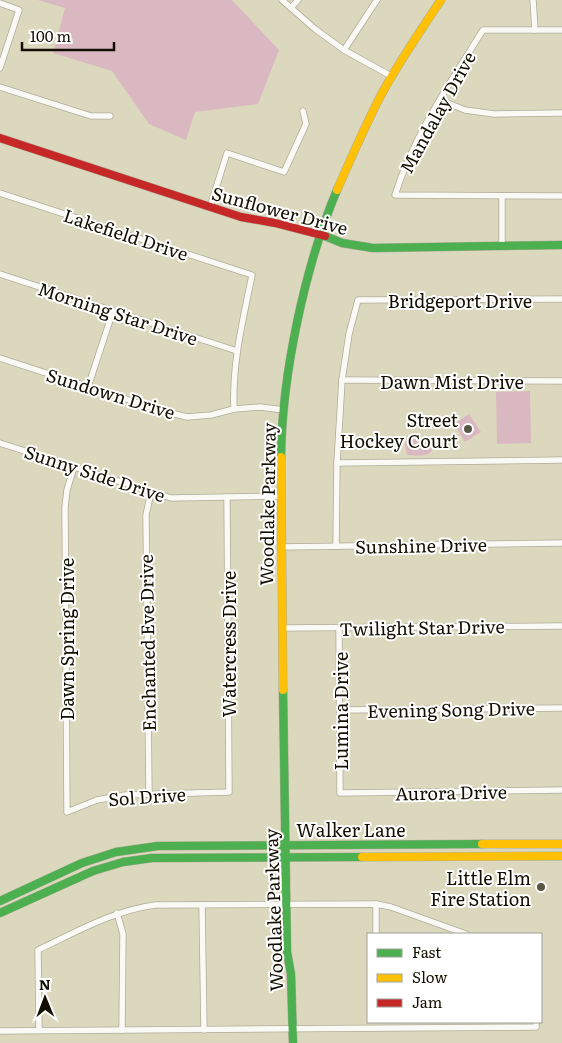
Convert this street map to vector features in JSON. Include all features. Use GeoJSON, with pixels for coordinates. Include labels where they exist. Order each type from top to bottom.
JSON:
{"type":"FeatureCollection","features":[{"type":"Feature","properties":{"kind":"street"},"geometry":{"type":"LineString","coordinates":[[282,0],[315,29],[344,50],[391,76]]}},
{"type":"Feature","properties":{"kind":"street"},"geometry":{"type":"LineString","coordinates":[[291,8],[298,0]]}},
{"type":"Feature","properties":{"kind":"street"},"geometry":{"type":"LineString","coordinates":[[344,50],[377,0]]}},
{"type":"Feature","properties":{"kind":"street","name":"Woodlake Parkway"},"geometry":{"type":"LineString","coordinates":[[293,1043],[291,974],[287,952],[284,844],[281,547],[281,441],[292,348],[304,293],[321,234],[336,190],[362,129],[391,76],[441,0]]}},
{"type":"Feature","properties":{"kind":"street"},"geometry":{"type":"LineString","coordinates":[[533,0],[534,30],[562,30]]}},
{"type":"Feature","properties":{"kind":"street"},"geometry":{"type":"LineString","coordinates":[[0,3],[19,10],[0,68]]}},
{"type":"Feature","properties":{"kind":"street","name":"Mandalay Drive"},"geometry":{"type":"LineString","coordinates":[[502,196],[395,195],[402,172],[440,100],[483,30],[534,30]]}},
{"type":"Feature","properties":{"kind":"street"},"geometry":{"type":"LineString","coordinates":[[0,87],[91,116],[110,116]]}},
{"type":"Feature","properties":{"kind":"street"},"geometry":{"type":"LineString","coordinates":[[440,100],[465,110],[562,113]]}},
{"type":"Feature","properties":{"kind":"street"},"geometry":{"type":"LineString","coordinates":[[210,207],[227,153],[284,172],[306,124],[303,111]]}},
{"type":"Feature","properties":{"kind":"street","name":"Sunflower Drive"},"geometry":{"type":"LineString","coordinates":[[0,138],[241,217],[321,234],[342,243],[373,248],[562,245]]}},
{"type":"Feature","properties":{"kind":"street","name":"Lakefield Drive"},"geometry":{"type":"LineString","coordinates":[[0,193],[252,275],[236,351]]}},
{"type":"Feature","properties":{"kind":"street"},"geometry":{"type":"LineString","coordinates":[[502,246],[502,196],[562,196]]}},
{"type":"Feature","properties":{"kind":"street","name":"Morning Star Drive"},"geometry":{"type":"LineString","coordinates":[[0,274],[236,351]]}},
{"type":"Feature","properties":{"kind":"street","name":"Bridgeport Drive"},"geometry":{"type":"LineString","coordinates":[[342,380],[349,334],[358,300],[562,300]]}},
{"type":"Feature","properties":{"kind":"street"},"geometry":{"type":"LineString","coordinates":[[88,387],[113,311]]}},
{"type":"Feature","properties":{"kind":"street"},"geometry":{"type":"LineString","coordinates":[[234,409],[233,386],[236,351]]}},
{"type":"Feature","properties":{"kind":"street","name":"Sundown Drive"},"geometry":{"type":"LineString","coordinates":[[0,358],[164,412],[187,416],[211,415],[234,409],[260,407],[284,410]]}},
{"type":"Feature","properties":{"kind":"street"},"geometry":{"type":"LineString","coordinates":[[336,546],[337,463],[342,380]]}},
{"type":"Feature","properties":{"kind":"street","name":"Dawn Mist Drive"},"geometry":{"type":"LineString","coordinates":[[342,380],[562,381]]}},
{"type":"Feature","properties":{"kind":"street","name":"Sunny Side Drive"},"geometry":{"type":"LineString","coordinates":[[0,443],[170,498],[281,496]]}},
{"type":"Feature","properties":{"kind":"street"},"geometry":{"type":"LineString","coordinates":[[337,463],[562,460]]}},
{"type":"Feature","properties":{"kind":"street","name":"Dawn Spring Drive"},"geometry":{"type":"LineString","coordinates":[[68,812],[65,507],[66,490],[74,467]]}},
{"type":"Feature","properties":{"kind":"street","name":"Enchanted Eve Drive"},"geometry":{"type":"LineString","coordinates":[[149,794],[146,515],[151,492]]}},
{"type":"Feature","properties":{"kind":"street","name":"Watercress Drive"},"geometry":{"type":"LineString","coordinates":[[227,497],[230,792]]}},
{"type":"Feature","properties":{"kind":"street","name":"Sunshine Drive"},"geometry":{"type":"LineString","coordinates":[[281,547],[562,543]]}},
{"type":"Feature","properties":{"kind":"street","name":"Twilight Star Drive"},"geometry":{"type":"LineString","coordinates":[[282,628],[562,626]]}},
{"type":"Feature","properties":{"kind":"street","name":"Lumina Drive"},"geometry":{"type":"LineString","coordinates":[[339,628],[340,793]]}},
{"type":"Feature","properties":{"kind":"street","name":"Evening Song Drive"},"geometry":{"type":"LineString","coordinates":[[340,710],[562,708]]}},
{"type":"Feature","properties":{"kind":"street","name":"Aurora Drive"},"geometry":{"type":"LineString","coordinates":[[340,793],[562,790]]}},
{"type":"Feature","properties":{"kind":"street","name":"Sol Drive"},"geometry":{"type":"LineString","coordinates":[[68,812],[97,800],[125,795],[230,792]]}},
{"type":"Feature","properties":{"kind":"street","name":"Walker Lane"},"geometry":{"type":"LineString","coordinates":[[0,901],[82,863],[116,852],[158,846],[562,844]]}},
{"type":"Feature","properties":{"kind":"street","name":"Walker Lane"},"geometry":{"type":"LineString","coordinates":[[0,913],[22,905],[97,870],[152,858],[562,856]]}},
{"type":"Feature","properties":{"kind":"street"},"geometry":{"type":"LineString","coordinates":[[376,904],[376,933]]}},
{"type":"Feature","properties":{"kind":"street"},"geometry":{"type":"LineString","coordinates":[[40,1030],[38,950],[117,913],[155,905],[376,904],[391,907],[461,933]]}},
{"type":"Feature","properties":{"kind":"street"},"geometry":{"type":"LineString","coordinates":[[202,905],[204,1030]]}},
{"type":"Feature","properties":{"kind":"street"},"geometry":{"type":"LineString","coordinates":[[117,913],[123,934],[122,1030]]}},
{"type":"Feature","properties":{"kind":"street"},"geometry":{"type":"LineString","coordinates":[[0,1031],[293,1029],[377,1025],[536,1024]]}},
{"type":"Feature","properties":{"kind":"shaded area"},"geometry":{"type":"Polygon","coordinates":[[[38,0],[232,0],[279,50],[258,104],[195,112],[186,140],[149,124],[112,71],[53,53],[65,8],[38,0]]]}},
{"type":"Feature","properties":{"kind":"shaded area"},"geometry":{"type":"Polygon","coordinates":[[[530,391],[531,443],[497,444],[496,392],[530,391]]]}},
{"type":"Feature","properties":{"kind":"shaded area","name":"Street Hockey Court"},"geometry":{"type":"Polygon","coordinates":[[[469,414],[481,432],[465,442],[454,424],[469,414]]]}},
{"type":"Feature","properties":{"kind":"shaded area"},"geometry":{"type":"Polygon","coordinates":[[[407,438],[430,442],[432,450],[424,455],[407,455],[405,444],[407,438]]]}},
{"type":"Feature","properties":{"kind":"traffic: fast"},"geometry":{"type":"LineString","coordinates":[[281,457],[282,425],[297,321],[315,252],[337,190]]}},
{"type":"Feature","properties":{"kind":"traffic: fast"},"geometry":{"type":"LineString","coordinates":[[325,236],[342,243],[373,248],[562,245]]}},
{"type":"Feature","properties":{"kind":"traffic: fast"},"geometry":{"type":"LineString","coordinates":[[283,690],[287,952],[291,974],[293,1043]]}},
{"type":"Feature","properties":{"kind":"traffic: fast"},"geometry":{"type":"LineString","coordinates":[[0,901],[82,863],[116,852],[158,846],[482,844]]}},
{"type":"Feature","properties":{"kind":"traffic: fast"},"geometry":{"type":"LineString","coordinates":[[0,913],[93,871],[123,862],[152,858],[362,857]]}},
{"type":"Feature","properties":{"kind":"traffic: slow"},"geometry":{"type":"LineString","coordinates":[[337,190],[381,95],[441,0]]}},
{"type":"Feature","properties":{"kind":"traffic: slow"},"geometry":{"type":"LineString","coordinates":[[281,457],[283,690]]}},
{"type":"Feature","properties":{"kind":"traffic: slow"},"geometry":{"type":"LineString","coordinates":[[482,844],[562,844]]}},
{"type":"Feature","properties":{"kind":"traffic: slow"},"geometry":{"type":"LineString","coordinates":[[362,857],[562,856]]}},
{"type":"Feature","properties":{"kind":"traffic: jam"},"geometry":{"type":"LineString","coordinates":[[0,138],[241,217],[275,223],[325,236]]}},
{"type":"Feature","properties":{"kind":"place","name":"Street Hockey Court"},"geometry":{"type":"Point","coordinates":[468,429]}},
{"type":"Feature","properties":{"kind":"place","name":"Little Elm Fire Station"},"geometry":{"type":"Point","coordinates":[541,887]}}]}
